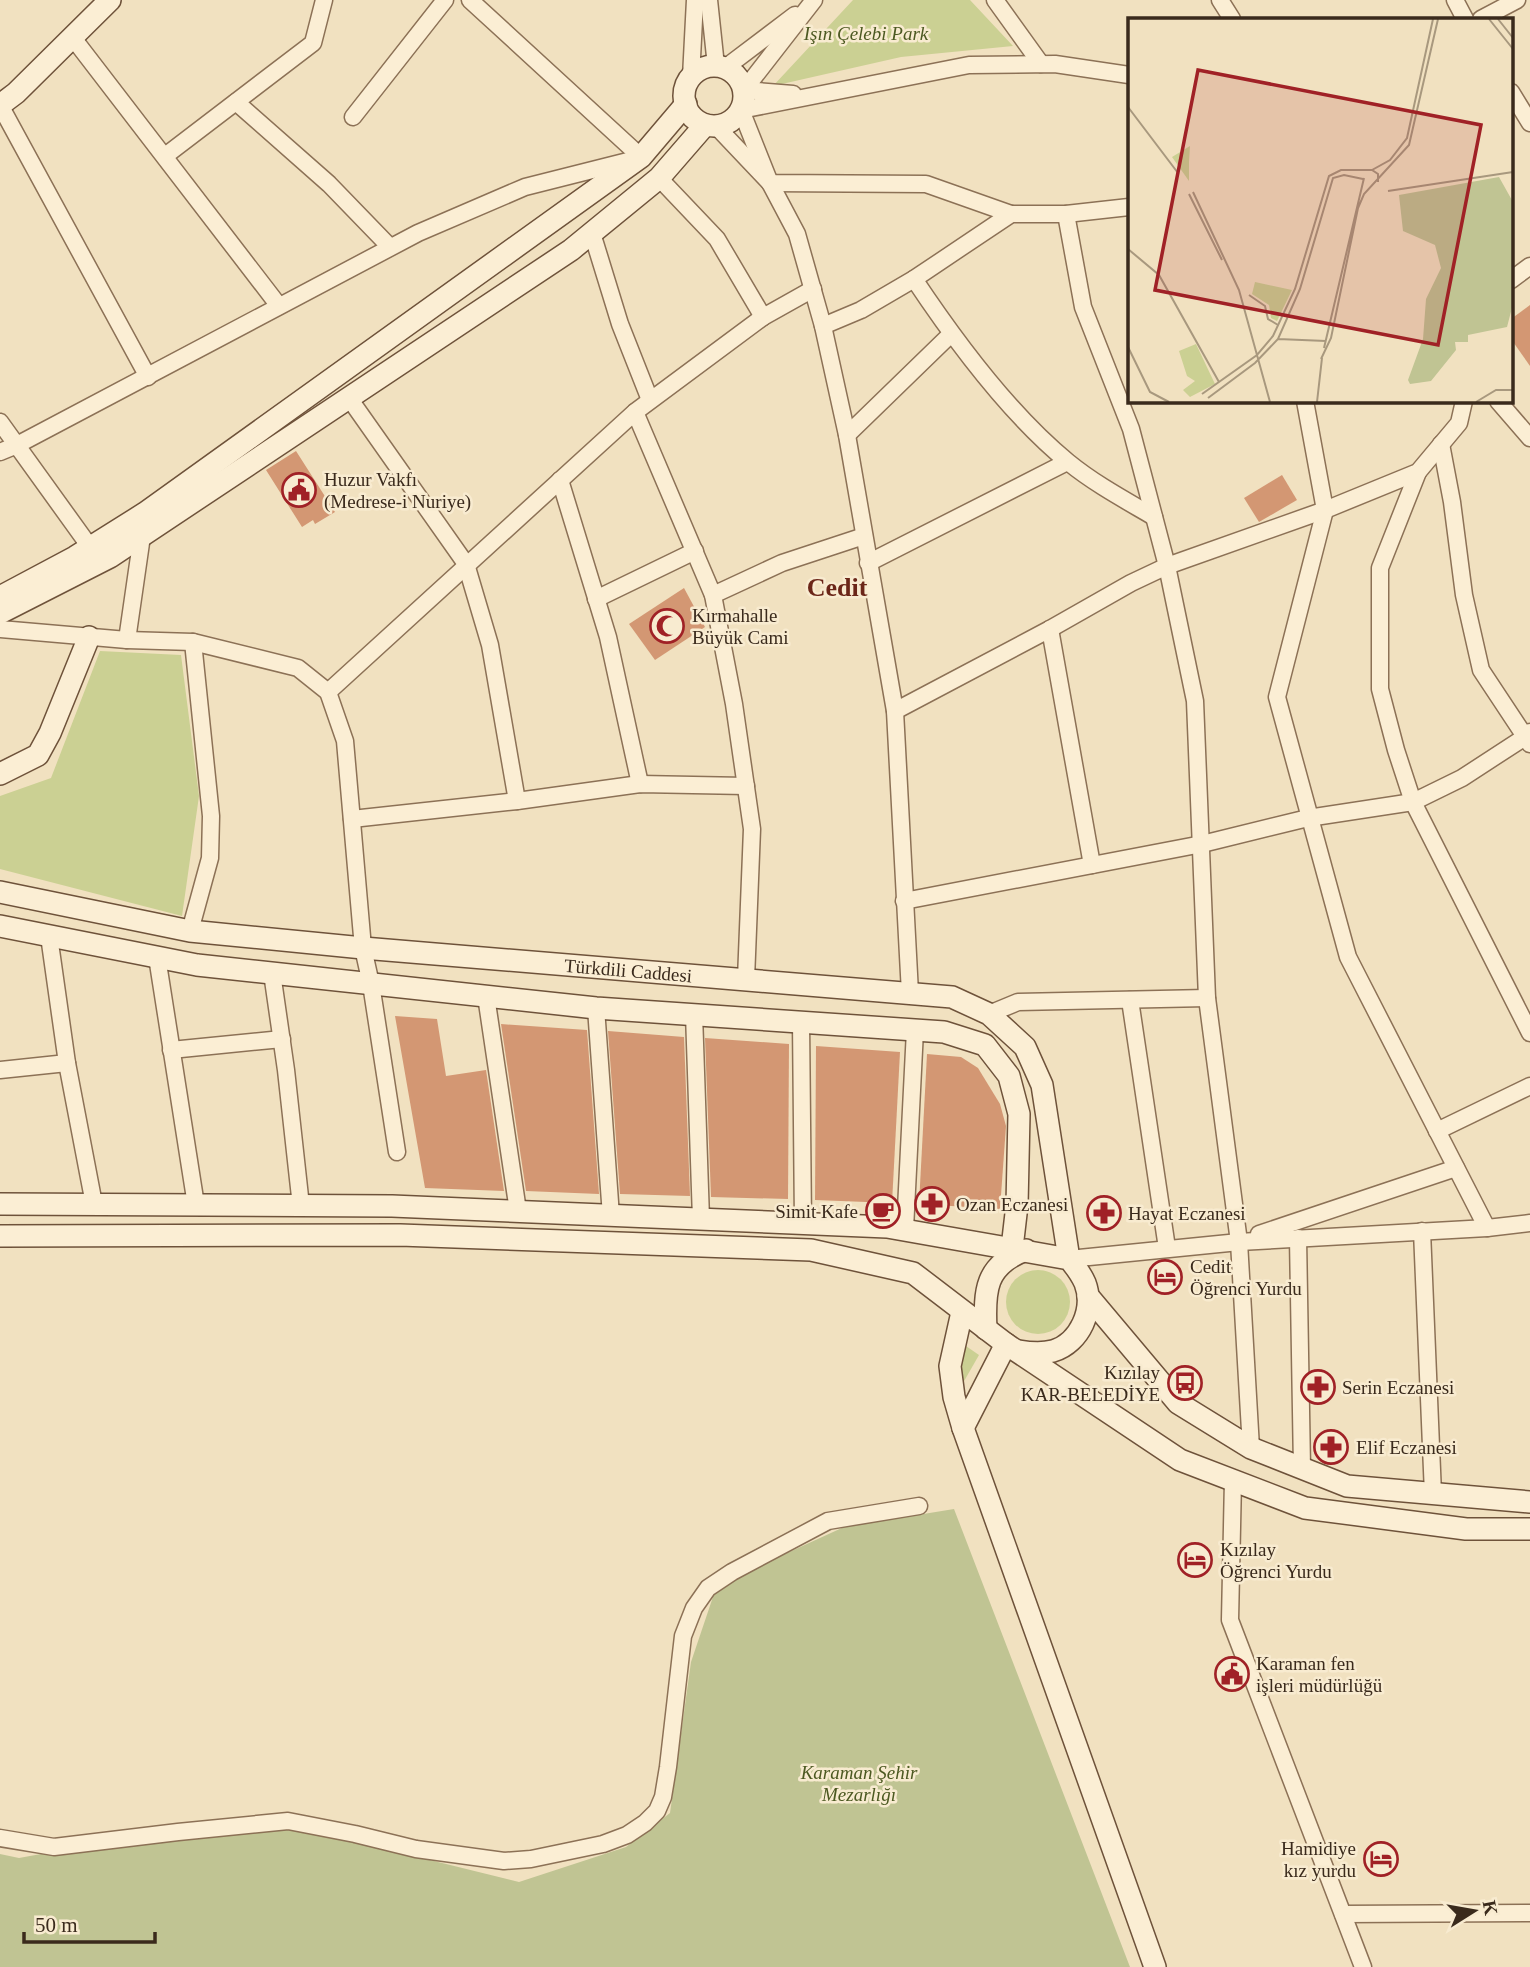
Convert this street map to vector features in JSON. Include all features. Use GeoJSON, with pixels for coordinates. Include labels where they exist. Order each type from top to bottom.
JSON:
{"type":"FeatureCollection","features":[{"type":"Feature","properties":{"kind":"main road"},"geometry":{"type":"LineString","coordinates":[[0,105],[110,0]]}},
{"type":"Feature","properties":{"kind":"main road"},"geometry":{"type":"LineString","coordinates":[[721,67],[740,80],[742,100],[726,124],[710,125],[696,120],[684,95],[691,77],[698,71],[721,67]]}},
{"type":"Feature","properties":{"kind":"main road"},"geometry":{"type":"LineString","coordinates":[[0,597],[145,513],[641,158],[686,104]]}},
{"type":"Feature","properties":{"kind":"main road"},"geometry":{"type":"LineString","coordinates":[[0,612],[110,557],[571,250],[659,178],[710,125]]}},
{"type":"Feature","properties":{"kind":"main road"},"geometry":{"type":"LineString","coordinates":[[0,774],[38,755],[50,733],[89,636]]}},
{"type":"Feature","properties":{"kind":"main road","name":"Türkdili Caddesi"},"geometry":{"type":"LineString","coordinates":[[0,892],[190,931],[952,997],[989,1014],[1025,1047],[1042,1085],[1069,1259]]}},
{"type":"Feature","properties":{"kind":"main road","name":"Türkdili Caddesi"},"geometry":{"type":"LineString","coordinates":[[0,926],[197,965],[596,1008],[944,1032],[985,1045],[1009,1076],[1019,1114],[1019,1249]]}},
{"type":"Feature","properties":{"kind":"main road"},"geometry":{"type":"LineString","coordinates":[[0,1204],[518,1211],[905,1229],[1069,1259],[1085,1284],[1088,1296],[1087,1313],[1081,1329],[1070,1342],[1055,1350],[1038,1354],[1012,1348]]}},
{"type":"Feature","properties":{"kind":"main road"},"geometry":{"type":"LineString","coordinates":[[0,1236],[400,1235],[811,1250],[913,1273],[1012,1348],[1181,1460],[1304,1508],[1466,1530],[1530,1530]]}},
{"type":"Feature","properties":{"kind":"main road"},"geometry":{"type":"LineString","coordinates":[[986,1329],[986,1289],[992,1275],[1019,1249]]}},
{"type":"Feature","properties":{"kind":"main road"},"geometry":{"type":"LineString","coordinates":[[1088,1296],[1178,1403],[1251,1448],[1346,1486],[1530,1502]]}},
{"type":"Feature","properties":{"kind":"main road"},"geometry":{"type":"LineString","coordinates":[[962,1312],[950,1366],[954,1397],[963,1428],[1155,1967]]}},
{"type":"Feature","properties":{"kind":"main road"},"geometry":{"type":"LineString","coordinates":[[963,1428],[1012,1348]]}},
{"type":"Feature","properties":{"kind":"street"},"geometry":{"type":"LineString","coordinates":[[165,156],[313,43],[324,0]]}},
{"type":"Feature","properties":{"kind":"street"},"geometry":{"type":"LineString","coordinates":[[353,117],[445,0]]}},
{"type":"Feature","properties":{"kind":"street"},"geometry":{"type":"LineString","coordinates":[[470,0],[641,158]]}},
{"type":"Feature","properties":{"kind":"street"},"geometry":{"type":"LineString","coordinates":[[691,77],[695,0]]}},
{"type":"Feature","properties":{"kind":"street"},"geometry":{"type":"LineString","coordinates":[[709,0],[721,67],[814,0]]}},
{"type":"Feature","properties":{"kind":"street"},"geometry":{"type":"LineString","coordinates":[[742,100],[814,0]]}},
{"type":"Feature","properties":{"kind":"street"},"geometry":{"type":"LineString","coordinates":[[995,0],[1041,64]]}},
{"type":"Feature","properties":{"kind":"street"},"geometry":{"type":"LineString","coordinates":[[1220,0],[1231,18]]}},
{"type":"Feature","properties":{"kind":"street"},"geometry":{"type":"LineString","coordinates":[[1455,0],[1464,18]]}},
{"type":"Feature","properties":{"kind":"street"},"geometry":{"type":"LineString","coordinates":[[1483,18],[1517,0]]}},
{"type":"Feature","properties":{"kind":"street"},"geometry":{"type":"LineString","coordinates":[[73,38],[279,306]]}},
{"type":"Feature","properties":{"kind":"street"},"geometry":{"type":"LineString","coordinates":[[742,100],[809,95],[969,65],[1055,64],[1128,75]]}},
{"type":"Feature","properties":{"kind":"street"},"geometry":{"type":"LineString","coordinates":[[1512,94],[1530,123]]}},
{"type":"Feature","properties":{"kind":"street"},"geometry":{"type":"LineString","coordinates":[[742,100],[770,183],[797,234],[823,326],[847,435],[895,711],[910,993]]}},
{"type":"Feature","properties":{"kind":"street"},"geometry":{"type":"LineString","coordinates":[[236,102],[329,184],[390,247]]}},
{"type":"Feature","properties":{"kind":"street"},"geometry":{"type":"LineString","coordinates":[[0,105],[148,377]]}},
{"type":"Feature","properties":{"kind":"street"},"geometry":{"type":"LineString","coordinates":[[710,125],[770,183],[926,184],[1011,215],[1066,214],[1128,207]]}},
{"type":"Feature","properties":{"kind":"street"},"geometry":{"type":"LineString","coordinates":[[0,452],[17,446],[418,233],[525,187],[641,158]]}},
{"type":"Feature","properties":{"kind":"street"},"geometry":{"type":"LineString","coordinates":[[659,178],[717,239],[763,317]]}},
{"type":"Feature","properties":{"kind":"street"},"geometry":{"type":"LineString","coordinates":[[1066,214],[1083,307],[1131,429],[1167,566],[1195,701],[1208,998],[1239,1242],[1251,1448]]}},
{"type":"Feature","properties":{"kind":"street"},"geometry":{"type":"LineString","coordinates":[[823,326],[861,310],[914,279],[1011,215]]}},
{"type":"Feature","properties":{"kind":"street"},"geometry":{"type":"LineString","coordinates":[[592,233],[620,324],[650,400]]}},
{"type":"Feature","properties":{"kind":"street"},"geometry":{"type":"LineString","coordinates":[[1512,280],[1530,266]]}},
{"type":"Feature","properties":{"kind":"street"},"geometry":{"type":"LineString","coordinates":[[914,279],[951,334],[1023,419],[1067,461],[1101,486],[1154,517]]}},
{"type":"Feature","properties":{"kind":"street"},"geometry":{"type":"LineString","coordinates":[[328,692],[635,412],[763,317],[813,289]]}},
{"type":"Feature","properties":{"kind":"street"},"geometry":{"type":"LineString","coordinates":[[847,435],[951,334]]}},
{"type":"Feature","properties":{"kind":"street"},"geometry":{"type":"LineString","coordinates":[[349,398],[466,564],[489,645],[517,801]]}},
{"type":"Feature","properties":{"kind":"street"},"geometry":{"type":"LineString","coordinates":[[1305,402],[1325,510],[1277,696],[1308,818],[1348,957],[1487,1228]]}},
{"type":"Feature","properties":{"kind":"street"},"geometry":{"type":"LineString","coordinates":[[1464,402],[1459,423],[1418,472],[1380,568],[1380,689],[1413,802],[1530,1033]]}},
{"type":"Feature","properties":{"kind":"street"},"geometry":{"type":"LineString","coordinates":[[1499,402],[1530,438]]}},
{"type":"Feature","properties":{"kind":"street"},"geometry":{"type":"LineString","coordinates":[[635,412],[713,595],[734,704],[752,829],[746,979]]}},
{"type":"Feature","properties":{"kind":"street"},"geometry":{"type":"LineString","coordinates":[[0,422],[90,547]]}},
{"type":"Feature","properties":{"kind":"street"},"geometry":{"type":"LineString","coordinates":[[905,901],[1202,844],[1308,818],[1413,802],[1462,778],[1529,738],[1481,670],[1464,595],[1452,502],[1441,444]]}},
{"type":"Feature","properties":{"kind":"street"},"geometry":{"type":"LineString","coordinates":[[868,563],[1067,461]]}},
{"type":"Feature","properties":{"kind":"street"},"geometry":{"type":"LineString","coordinates":[[895,711],[1167,566],[1325,510],[1418,472]]}},
{"type":"Feature","properties":{"kind":"street"},"geometry":{"type":"LineString","coordinates":[[560,480],[608,637],[640,784]]}},
{"type":"Feature","properties":{"kind":"street"},"geometry":{"type":"LineString","coordinates":[[127,640],[142,536]]}},
{"type":"Feature","properties":{"kind":"street"},"geometry":{"type":"LineString","coordinates":[[713,595],[782,563],[864,536]]}},
{"type":"Feature","properties":{"kind":"street"},"geometry":{"type":"LineString","coordinates":[[596,599],[695,551]]}},
{"type":"Feature","properties":{"kind":"street"},"geometry":{"type":"LineString","coordinates":[[0,629],[127,640],[193,642],[298,668],[328,692],[345,741],[363,948],[397,1152]]}},
{"type":"Feature","properties":{"kind":"street"},"geometry":{"type":"LineString","coordinates":[[1050,629],[1092,865]]}},
{"type":"Feature","properties":{"kind":"street"},"geometry":{"type":"LineString","coordinates":[[190,931],[211,858],[211,816],[193,642]]}},
{"type":"Feature","properties":{"kind":"street"},"geometry":{"type":"LineString","coordinates":[[352,819],[640,784],[746,786]]}},
{"type":"Feature","properties":{"kind":"street"},"geometry":{"type":"LineString","coordinates":[[49,936],[67,1063],[94,1204]]}},
{"type":"Feature","properties":{"kind":"street"},"geometry":{"type":"LineString","coordinates":[[156,957],[196,1205]]}},
{"type":"Feature","properties":{"kind":"street"},"geometry":{"type":"LineString","coordinates":[[272,973],[301,1206]]}},
{"type":"Feature","properties":{"kind":"street"},"geometry":{"type":"LineString","coordinates":[[486,996],[518,1211]]}},
{"type":"Feature","properties":{"kind":"street"},"geometry":{"type":"LineString","coordinates":[[989,1014],[1018,1002],[1208,998]]}},
{"type":"Feature","properties":{"kind":"street"},"geometry":{"type":"LineString","coordinates":[[1130,1000],[1167,1248]]}},
{"type":"Feature","properties":{"kind":"street"},"geometry":{"type":"LineString","coordinates":[[596,1008],[611,1216]]}},
{"type":"Feature","properties":{"kind":"street"},"geometry":{"type":"LineString","coordinates":[[694,1014],[701,1219]]}},
{"type":"Feature","properties":{"kind":"street"},"geometry":{"type":"LineString","coordinates":[[802,1022],[803,1224]]}},
{"type":"Feature","properties":{"kind":"street"},"geometry":{"type":"LineString","coordinates":[[905,1229],[915,1030]]}},
{"type":"Feature","properties":{"kind":"street"},"geometry":{"type":"LineString","coordinates":[[171,1050],[282,1040]]}},
{"type":"Feature","properties":{"kind":"street"},"geometry":{"type":"LineString","coordinates":[[0,1070],[67,1063]]}},
{"type":"Feature","properties":{"kind":"street"},"geometry":{"type":"LineString","coordinates":[[1437,1131],[1530,1086]]}},
{"type":"Feature","properties":{"kind":"street"},"geometry":{"type":"LineString","coordinates":[[1239,1242],[1456,1167]]}},
{"type":"Feature","properties":{"kind":"street"},"geometry":{"type":"LineString","coordinates":[[1069,1259],[1239,1242],[1487,1228],[1530,1223]]}},
{"type":"Feature","properties":{"kind":"street"},"geometry":{"type":"LineString","coordinates":[[1422,1231],[1433,1494]]}},
{"type":"Feature","properties":{"kind":"street"},"geometry":{"type":"LineString","coordinates":[[1298,1238],[1302,1468]]}},
{"type":"Feature","properties":{"kind":"street"},"geometry":{"type":"LineString","coordinates":[[1233,1480],[1230,1620],[1363,1967]]}},
{"type":"Feature","properties":{"kind":"street"},"geometry":{"type":"LineString","coordinates":[[0,1838],[54,1847],[288,1821],[416,1849],[504,1861],[531,1859],[603,1844],[627,1835],[657,1811],[663,1797],[683,1636],[694,1608],[709,1588],[732,1572],[828,1521],[919,1506]]}},
{"type":"Feature","properties":{"kind":"street"},"geometry":{"type":"LineString","coordinates":[[1343,1913],[1530,1913]]}},
{"type":"Feature","properties":{"kind":"green space","name":"Işın Çelebi Park"},"geometry":{"type":"Polygon","coordinates":[[[853,0],[970,0],[1013,46],[901,57],[773,86],[853,0]]]}},
{"type":"Feature","properties":{"kind":"green space"},"geometry":{"type":"Polygon","coordinates":[[[100,651],[181,655],[199,796],[182,916],[0,869],[0,796],[51,778],[100,651]]]}},
{"type":"Feature","properties":{"kind":"green space"},"geometry":{"type":"Polygon","coordinates":[[[1038,1270],[1056,1276],[1064,1284],[1070,1302],[1064,1320],[1056,1328],[1038,1334],[1020,1328],[1012,1320],[1006,1302],[1012,1284],[1020,1276],[1038,1270]]]}},
{"type":"Feature","properties":{"kind":"green space"},"geometry":{"type":"Polygon","coordinates":[[[963,1344],[979,1355],[959,1390],[963,1344]]]}},
{"type":"Feature","properties":{"kind":"green space","name":"Karaman Şehir Mezarlığı"},"geometry":{"type":"Polygon","coordinates":[[[954,1509],[1130,1967],[0,1967],[0,1854],[19,1858],[123,1839],[292,1826],[519,1882],[626,1847],[670,1813],[691,1662],[717,1585],[844,1527],[954,1509]]]}},
{"type":"Feature","properties":{"kind":"building"},"geometry":{"type":"Polygon","coordinates":[[[1530,305],[1530,366],[1512,340],[1512,318],[1530,305]]]}},
{"type":"Feature","properties":{"kind":"building"},"geometry":{"type":"Polygon","coordinates":[[[296,451],[335,512],[315,524],[313,520],[302,527],[266,470],[296,451]]]}},
{"type":"Feature","properties":{"kind":"building"},"geometry":{"type":"Polygon","coordinates":[[[1282,475],[1297,500],[1259,522],[1244,498],[1282,475]]]}},
{"type":"Feature","properties":{"kind":"building","name":"Kırmahalle Büyük Cami"},"geometry":{"type":"Polygon","coordinates":[[[684,588],[705,627],[655,660],[629,624],[684,588]]]}},
{"type":"Feature","properties":{"kind":"building"},"geometry":{"type":"Polygon","coordinates":[[[395,1016],[437,1019],[446,1076],[486,1070],[504,1191],[425,1188],[395,1016]]]}},
{"type":"Feature","properties":{"kind":"building"},"geometry":{"type":"Polygon","coordinates":[[[501,1024],[587,1030],[599,1194],[526,1191],[501,1024]]]}},
{"type":"Feature","properties":{"kind":"building"},"geometry":{"type":"Polygon","coordinates":[[[608,1031],[684,1037],[690,1196],[620,1194],[608,1031]]]}},
{"type":"Feature","properties":{"kind":"building"},"geometry":{"type":"Polygon","coordinates":[[[705,1038],[789,1044],[788,1199],[711,1197],[705,1038]]]}},
{"type":"Feature","properties":{"kind":"building"},"geometry":{"type":"Polygon","coordinates":[[[816,1046],[900,1052],[892,1203],[815,1200],[816,1046]]]}},
{"type":"Feature","properties":{"kind":"building"},"geometry":{"type":"Polygon","coordinates":[[[927,1054],[961,1057],[978,1068],[1000,1104],[1006,1126],[1000,1209],[919,1204],[927,1054]]]}},
{"type":"Feature","properties":{"kind":"place","name":"Huzur Vakfı (Medrese-i Nuriye)"},"geometry":{"type":"Point","coordinates":[299,490]}},
{"type":"Feature","properties":{"kind":"place","name":"Kırmahalle Büyük Cami"},"geometry":{"type":"Point","coordinates":[667,626]}},
{"type":"Feature","properties":{"kind":"place","name":"Ozan Eczanesi"},"geometry":{"type":"Point","coordinates":[932,1204]}},
{"type":"Feature","properties":{"kind":"place","name":"Simit Kafe"},"geometry":{"type":"Point","coordinates":[883,1211]}},
{"type":"Feature","properties":{"kind":"place","name":"Hayat Eczanesi"},"geometry":{"type":"Point","coordinates":[1104,1213]}},
{"type":"Feature","properties":{"kind":"place","name":"Cedit Öğrenci Yurdu"},"geometry":{"type":"Point","coordinates":[1165,1277]}},
{"type":"Feature","properties":{"kind":"place","name":"Kızılay KAR-BELEDİYE"},"geometry":{"type":"Point","coordinates":[1185,1383]}},
{"type":"Feature","properties":{"kind":"place","name":"Serin Eczanesi"},"geometry":{"type":"Point","coordinates":[1318,1387]}},
{"type":"Feature","properties":{"kind":"place","name":"Elif Eczanesi"},"geometry":{"type":"Point","coordinates":[1331,1447]}},
{"type":"Feature","properties":{"kind":"place","name":"Kızılay Öğrenci Yurdu"},"geometry":{"type":"Point","coordinates":[1195,1560]}},
{"type":"Feature","properties":{"kind":"place","name":"Karaman fen işleri müdürlüğü"},"geometry":{"type":"Point","coordinates":[1232,1674]}},
{"type":"Feature","properties":{"kind":"place","name":"Hamidiye kız yurdu"},"geometry":{"type":"Point","coordinates":[1381,1859]}},
{"type":"Feature","properties":{"kind":"district","name":"Cedit"},"geometry":{"type":"Point","coordinates":[837,587]}}]}
